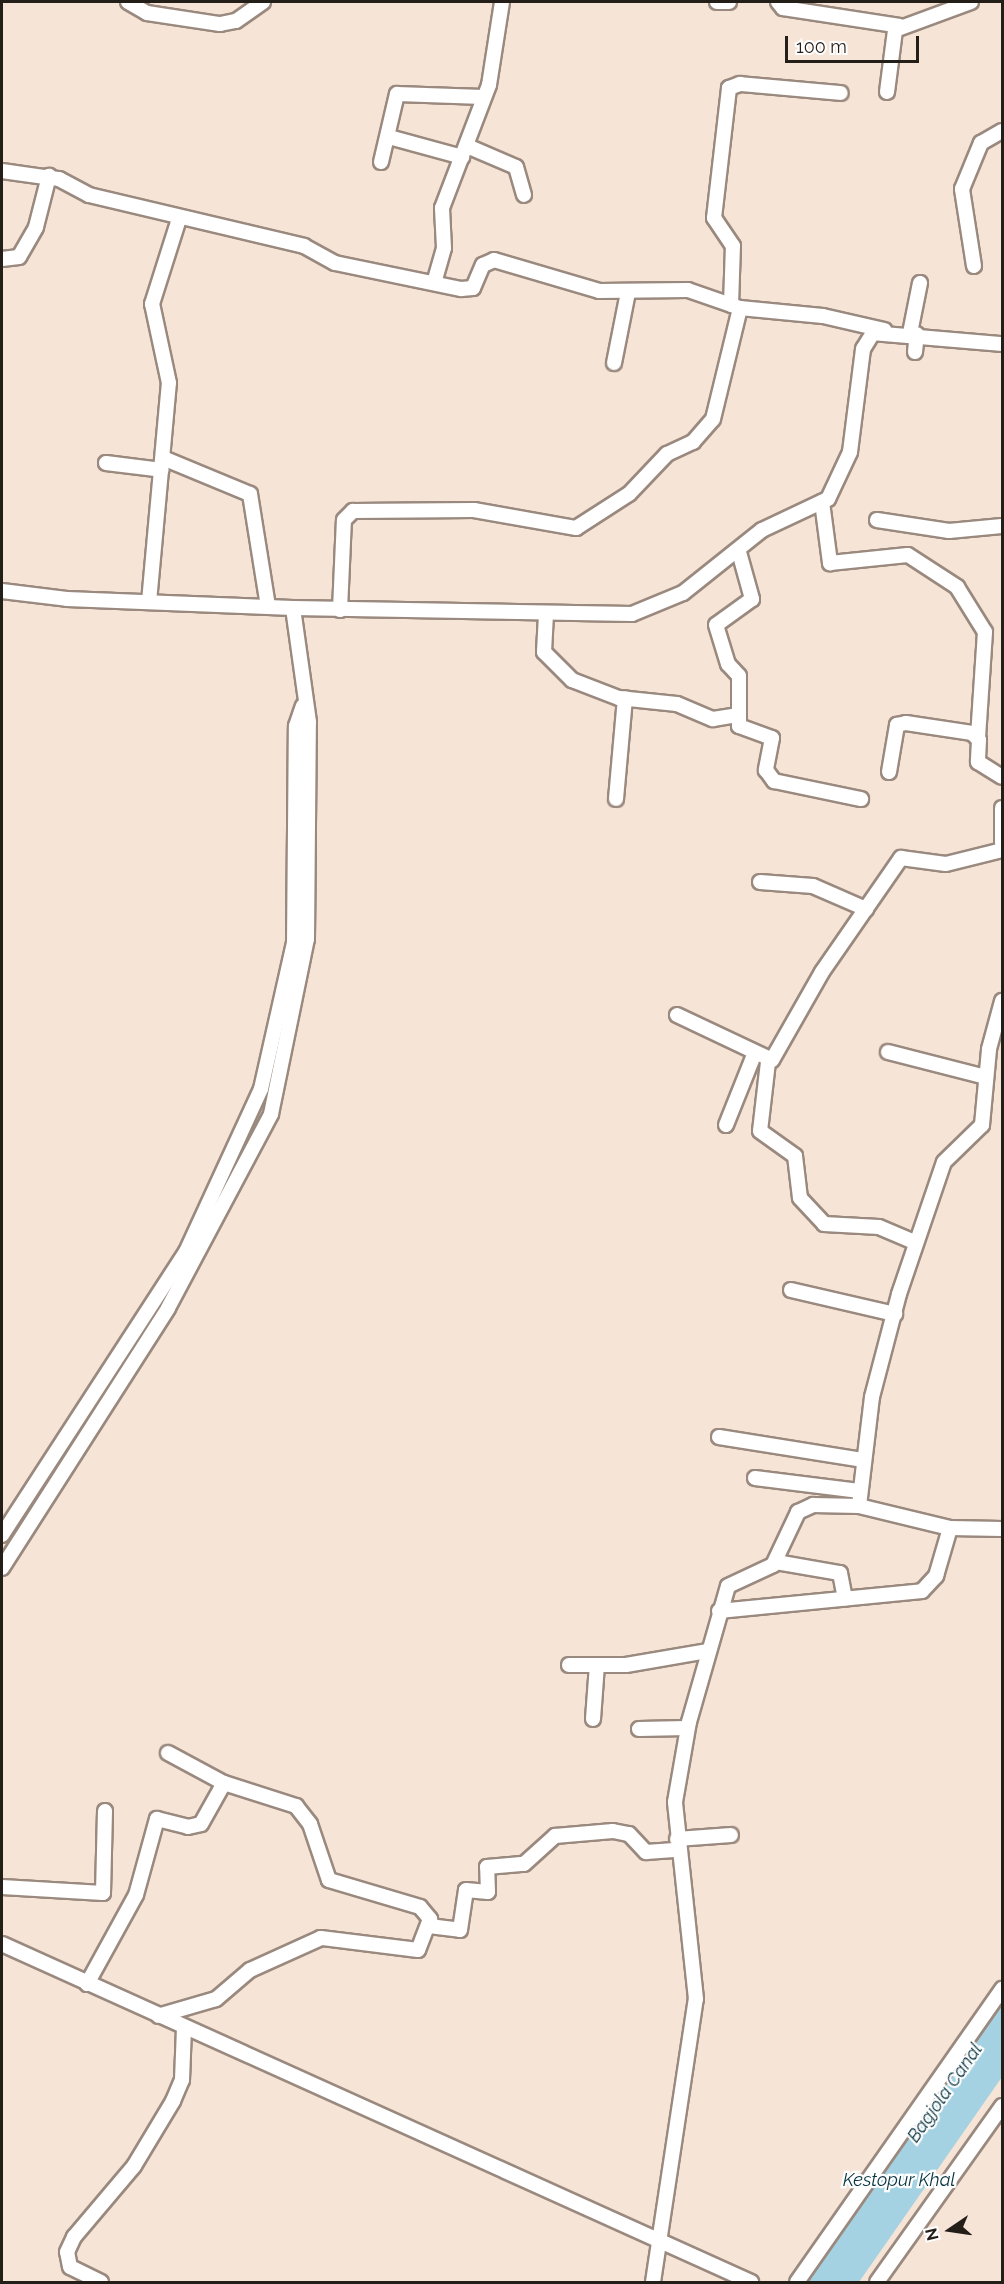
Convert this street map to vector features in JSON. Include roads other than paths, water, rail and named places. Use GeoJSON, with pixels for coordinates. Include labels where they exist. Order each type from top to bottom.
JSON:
{"type":"FeatureCollection","features":[{"type":"Feature","properties":{"kind":"street"},"geometry":{"type":"LineString","coordinates":[[128,2],[147,13],[220,24],[236,21],[263,2]]}},
{"type":"Feature","properties":{"kind":"street"},"geometry":{"type":"LineString","coordinates":[[434,283],[444,248],[442,208],[483,97],[502,2]]}},
{"type":"Feature","properties":{"kind":"street"},"geometry":{"type":"LineString","coordinates":[[717,2],[729,2]]}},
{"type":"Feature","properties":{"kind":"street"},"geometry":{"type":"LineString","coordinates":[[778,2],[783,8],[900,26],[971,2]]}},
{"type":"Feature","properties":{"kind":"street"},"geometry":{"type":"LineString","coordinates":[[887,92],[893,35],[900,26]]}},
{"type":"Feature","properties":{"kind":"street"},"geometry":{"type":"LineString","coordinates":[[340,610],[348,513],[474,510],[576,528],[629,494],[667,454],[690,444],[713,419],[736,307],[733,246],[714,218],[729,88],[740,84],[841,93]]}},
{"type":"Feature","properties":{"kind":"street"},"geometry":{"type":"LineString","coordinates":[[381,162],[389,137],[397,94],[483,97]]}},
{"type":"Feature","properties":{"kind":"street"},"geometry":{"type":"LineString","coordinates":[[974,267],[961,209],[964,181],[981,143],[1002,131]]}},
{"type":"Feature","properties":{"kind":"street"},"geometry":{"type":"LineString","coordinates":[[389,137],[464,152],[516,167],[524,195]]}},
{"type":"Feature","properties":{"kind":"street"},"geometry":{"type":"LineString","coordinates":[[2,171],[49,176],[89,195],[179,219],[304,246],[335,263],[434,283],[473,288],[483,265],[494,260],[599,291],[688,290],[736,307],[823,316],[884,330],[1002,344]]}},
{"type":"Feature","properties":{"kind":"street"},"geometry":{"type":"LineString","coordinates":[[2,260],[19,258],[36,227],[49,176]]}},
{"type":"Feature","properties":{"kind":"street"},"geometry":{"type":"LineString","coordinates":[[149,602],[169,372],[152,304],[179,219]]}},
{"type":"Feature","properties":{"kind":"street"},"geometry":{"type":"LineString","coordinates":[[915,352],[914,333],[920,284]]}},
{"type":"Feature","properties":{"kind":"street"},"geometry":{"type":"LineString","coordinates":[[614,363],[628,292]]}},
{"type":"Feature","properties":{"kind":"street"},"geometry":{"type":"LineString","coordinates":[[2,592],[149,602],[340,610],[612,617],[649,610],[690,588],[738,552],[762,530],[822,502],[837,486],[850,452],[864,349],[873,333],[884,330]]}},
{"type":"Feature","properties":{"kind":"street"},"geometry":{"type":"LineString","coordinates":[[106,463],[162,464],[250,494],[268,607]]}},
{"type":"Feature","properties":{"kind":"street"},"geometry":{"type":"LineString","coordinates":[[822,502],[830,563],[908,555],[957,587],[985,632],[978,762],[1002,777]]}},
{"type":"Feature","properties":{"kind":"street"},"geometry":{"type":"LineString","coordinates":[[877,520],[949,531],[1002,526]]}},
{"type":"Feature","properties":{"kind":"street"},"geometry":{"type":"LineString","coordinates":[[738,552],[752,599],[716,625],[728,664],[739,676],[739,715],[742,729],[772,738],[769,778],[861,799]]}},
{"type":"Feature","properties":{"kind":"street"},"geometry":{"type":"LineString","coordinates":[[2,1568],[168,1308],[271,1114],[307,939],[309,722],[303,706],[293,608]]}},
{"type":"Feature","properties":{"kind":"street"},"geometry":{"type":"LineString","coordinates":[[546,614],[547,658],[572,680],[625,698],[669,702],[713,719],[739,715]]}},
{"type":"Feature","properties":{"kind":"street"},"geometry":{"type":"LineString","coordinates":[[616,799],[625,698]]}},
{"type":"Feature","properties":{"kind":"street"},"geometry":{"type":"LineString","coordinates":[[2,1535],[186,1252],[261,1089],[294,943],[296,726],[303,706]]}},
{"type":"Feature","properties":{"kind":"street"},"geometry":{"type":"LineString","coordinates":[[889,772],[900,723],[978,736]]}},
{"type":"Feature","properties":{"kind":"street"},"geometry":{"type":"LineString","coordinates":[[1002,808],[1002,843]]}},
{"type":"Feature","properties":{"kind":"street"},"geometry":{"type":"LineString","coordinates":[[915,1242],[879,1227],[825,1224],[800,1198],[795,1156],[760,1131],[768,1062],[901,858],[946,864],[1002,849]]}},
{"type":"Feature","properties":{"kind":"street"},"geometry":{"type":"LineString","coordinates":[[760,882],[813,886],[866,909]]}},
{"type":"Feature","properties":{"kind":"street"},"geometry":{"type":"LineString","coordinates":[[859,1506],[862,1461],[895,1314],[915,1242],[944,1162],[982,1125],[986,1077],[1002,1001]]}},
{"type":"Feature","properties":{"kind":"street"},"geometry":{"type":"LineString","coordinates":[[677,1015],[768,1062]]}},
{"type":"Feature","properties":{"kind":"street"},"geometry":{"type":"LineString","coordinates":[[888,1052],[986,1077]]}},
{"type":"Feature","properties":{"kind":"street"},"geometry":{"type":"LineString","coordinates":[[726,1125],[754,1055]]}},
{"type":"Feature","properties":{"kind":"street"},"geometry":{"type":"LineString","coordinates":[[790,1290],[895,1314]]}},
{"type":"Feature","properties":{"kind":"street"},"geometry":{"type":"LineString","coordinates":[[719,1437],[862,1461]]}},
{"type":"Feature","properties":{"kind":"street"},"geometry":{"type":"LineString","coordinates":[[755,1478],[859,1491]]}},
{"type":"Feature","properties":{"kind":"street"},"geometry":{"type":"LineString","coordinates":[[776,1562],[801,1509],[859,1506],[950,1528],[1002,1529]]}},
{"type":"Feature","properties":{"kind":"street"},"geometry":{"type":"LineString","coordinates":[[719,1611],[845,1599],[930,1586],[950,1528]]}},
{"type":"Feature","properties":{"kind":"street"},"geometry":{"type":"LineString","coordinates":[[653,2283],[696,1999],[693,1934],[678,1845],[675,1802],[687,1728],[719,1611],[734,1579],[776,1562],[840,1573],[845,1599]]}},
{"type":"Feature","properties":{"kind":"street"},"geometry":{"type":"LineString","coordinates":[[569,1665],[597,1665],[708,1651]]}},
{"type":"Feature","properties":{"kind":"street"},"geometry":{"type":"LineString","coordinates":[[593,1719],[597,1665]]}},
{"type":"Feature","properties":{"kind":"street"},"geometry":{"type":"LineString","coordinates":[[639,1729],[687,1728]]}},
{"type":"Feature","properties":{"kind":"street"},"geometry":{"type":"LineString","coordinates":[[158,2016],[216,1999],[250,1970],[310,1942],[339,1938],[411,1952],[422,1946],[429,1926],[427,1912],[420,1907],[328,1880],[310,1824],[296,1806],[224,1783],[168,1753]]}},
{"type":"Feature","properties":{"kind":"street"},"geometry":{"type":"LineString","coordinates":[[87,1984],[136,1895],[157,1819],[188,1827],[201,1824],[224,1783]]}},
{"type":"Feature","properties":{"kind":"street"},"geometry":{"type":"LineString","coordinates":[[2,1887],[103,1893],[105,1811]]}},
{"type":"Feature","properties":{"kind":"street"},"geometry":{"type":"LineString","coordinates":[[429,1926],[460,1930],[466,1890],[488,1892],[487,1867],[524,1864],[555,1836],[613,1831],[628,1834],[646,1852],[731,1836]]}},
{"type":"Feature","properties":{"kind":"street"},"geometry":{"type":"LineString","coordinates":[[2,1944],[751,2283]]}},
{"type":"Feature","properties":{"kind":"street"},"geometry":{"type":"LineString","coordinates":[[797,2283],[1002,1989]]}},
{"type":"Feature","properties":{"kind":"street"},"geometry":{"type":"LineString","coordinates":[[101,2283],[70,2267],[67,2253],[74,2237],[136,2163],[173,2101],[183,2071],[184,2027]]}},
{"type":"Feature","properties":{"kind":"street"},"geometry":{"type":"LineString","coordinates":[[877,2283],[1002,2106]]}},
{"type":"Feature","properties":{"kind":"water","name":"Kestopur Khal"},"geometry":{"type":"Polygon","coordinates":[[[1002,1986],[1002,2077],[859,2282],[796,2282],[1002,1986]]]}},
{"type":"Feature","properties":{"kind":"water label","name":"Bagjola Canal"},"geometry":{"type":"Point","coordinates":[945,2093]}}]}
